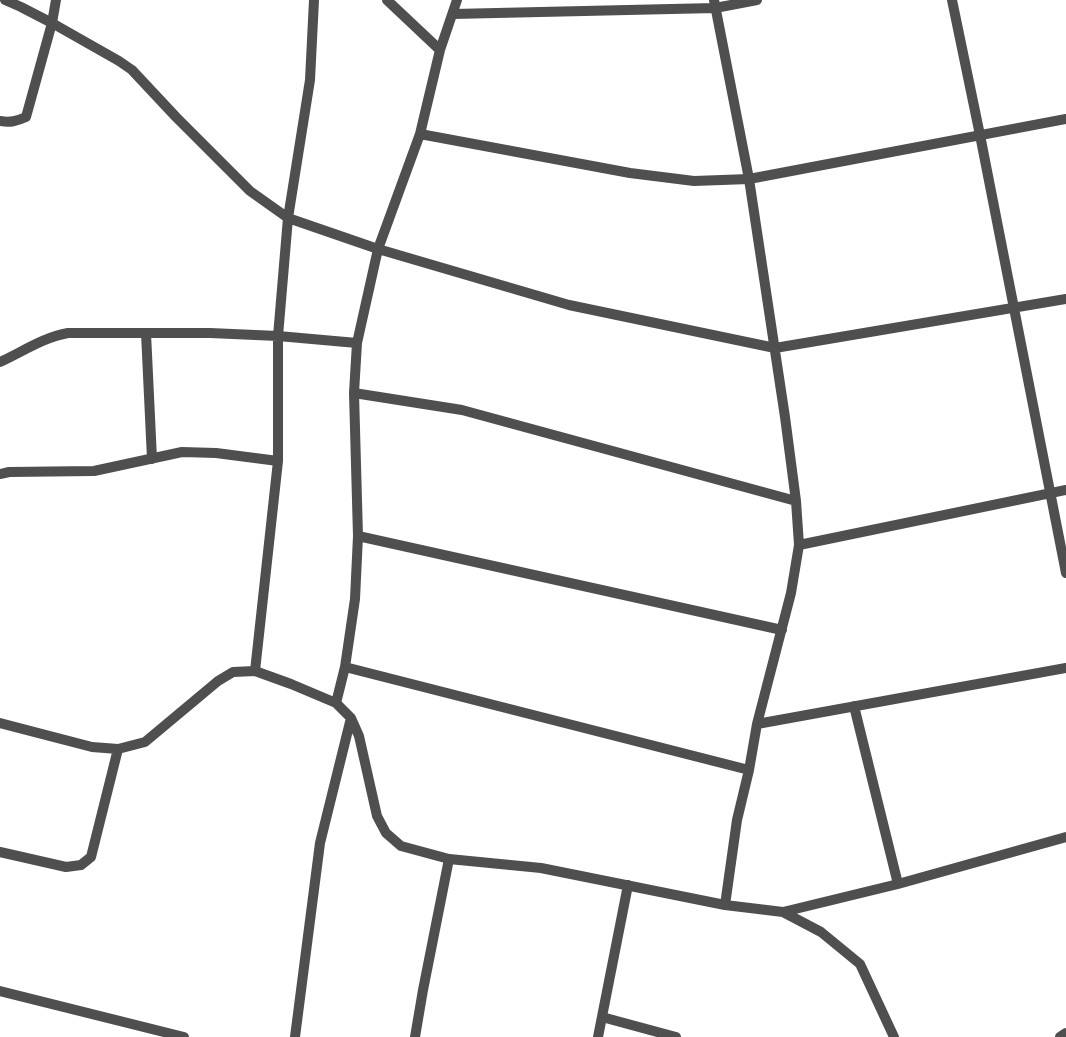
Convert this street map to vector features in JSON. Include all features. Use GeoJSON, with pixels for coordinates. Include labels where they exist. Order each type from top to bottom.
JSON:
{"type":"FeatureCollection","features":[{"type":"Feature","properties":{"kind":"street"},"geometry":{"type":"LineString","coordinates":[[5,0],[52,23],[132,70],[250,191],[288,218],[378,248],[570,305],[775,348],[1066,299]]}},
{"type":"Feature","properties":{"kind":"street"},"geometry":{"type":"LineString","coordinates":[[0,121],[16,122],[26,117],[52,23],[56,0]]}},
{"type":"Feature","properties":{"kind":"street"},"geometry":{"type":"LineString","coordinates":[[254,671],[278,461],[278,336],[288,218],[310,80],[314,0]]}},
{"type":"Feature","properties":{"kind":"street"},"geometry":{"type":"LineString","coordinates":[[387,0],[440,50]]}},
{"type":"Feature","properties":{"kind":"street"},"geometry":{"type":"LineString","coordinates":[[336,704],[345,667],[355,599],[358,536],[354,393],[357,343],[378,248],[420,134],[440,50],[457,0]]}},
{"type":"Feature","properties":{"kind":"street"},"geometry":{"type":"LineString","coordinates":[[453,14],[714,4],[757,0]]}},
{"type":"Feature","properties":{"kind":"street"},"geometry":{"type":"LineString","coordinates":[[952,0],[1066,573]]}},
{"type":"Feature","properties":{"kind":"street"},"geometry":{"type":"LineString","coordinates":[[714,4],[749,179],[796,501],[799,545],[791,593],[757,724],[737,820],[725,905]]}},
{"type":"Feature","properties":{"kind":"street"},"geometry":{"type":"LineString","coordinates":[[420,134],[630,173],[694,181],[749,179],[1066,119]]}},
{"type":"Feature","properties":{"kind":"street"},"geometry":{"type":"LineString","coordinates":[[0,362],[57,335],[68,333],[210,333],[278,336],[357,343]]}},
{"type":"Feature","properties":{"kind":"street"},"geometry":{"type":"LineString","coordinates":[[146,334],[152,459]]}},
{"type":"Feature","properties":{"kind":"street"},"geometry":{"type":"LineString","coordinates":[[354,393],[462,410],[796,501]]}},
{"type":"Feature","properties":{"kind":"street"},"geometry":{"type":"LineString","coordinates":[[0,474],[9,472],[94,471],[182,452],[216,453],[278,461]]}},
{"type":"Feature","properties":{"kind":"street"},"geometry":{"type":"LineString","coordinates":[[799,545],[1066,490]]}},
{"type":"Feature","properties":{"kind":"street"},"geometry":{"type":"LineString","coordinates":[[358,536],[782,630]]}},
{"type":"Feature","properties":{"kind":"street"},"geometry":{"type":"LineString","coordinates":[[345,667],[748,770]]}},
{"type":"Feature","properties":{"kind":"street"},"geometry":{"type":"LineString","coordinates":[[757,724],[1066,668]]}},
{"type":"Feature","properties":{"kind":"street"},"geometry":{"type":"LineString","coordinates":[[0,723],[92,747],[118,749],[145,742],[218,681],[233,672],[254,671],[291,684],[336,704],[351,718],[359,736],[378,816],[386,833],[401,846],[448,859],[541,868],[725,905],[783,912],[898,884],[1066,836]]}},
{"type":"Feature","properties":{"kind":"street"},"geometry":{"type":"LineString","coordinates":[[854,706],[898,884]]}},
{"type":"Feature","properties":{"kind":"street"},"geometry":{"type":"LineString","coordinates":[[295,1037],[320,843],[351,718]]}},
{"type":"Feature","properties":{"kind":"street"},"geometry":{"type":"LineString","coordinates":[[0,852],[66,867],[81,865],[91,857],[118,749]]}},
{"type":"Feature","properties":{"kind":"street"},"geometry":{"type":"LineString","coordinates":[[415,1037],[448,859]]}},
{"type":"Feature","properties":{"kind":"street"},"geometry":{"type":"LineString","coordinates":[[598,1037],[628,886]]}},
{"type":"Feature","properties":{"kind":"street"},"geometry":{"type":"LineString","coordinates":[[783,912],[821,932],[860,964],[894,1037]]}},
{"type":"Feature","properties":{"kind":"street"},"geometry":{"type":"LineString","coordinates":[[0,991],[184,1037]]}},
{"type":"Feature","properties":{"kind":"street"},"geometry":{"type":"LineString","coordinates":[[602,1017],[676,1037]]}},
{"type":"Feature","properties":{"kind":"street"},"geometry":{"type":"LineString","coordinates":[[1060,1037],[1066,1033]]}}]}
